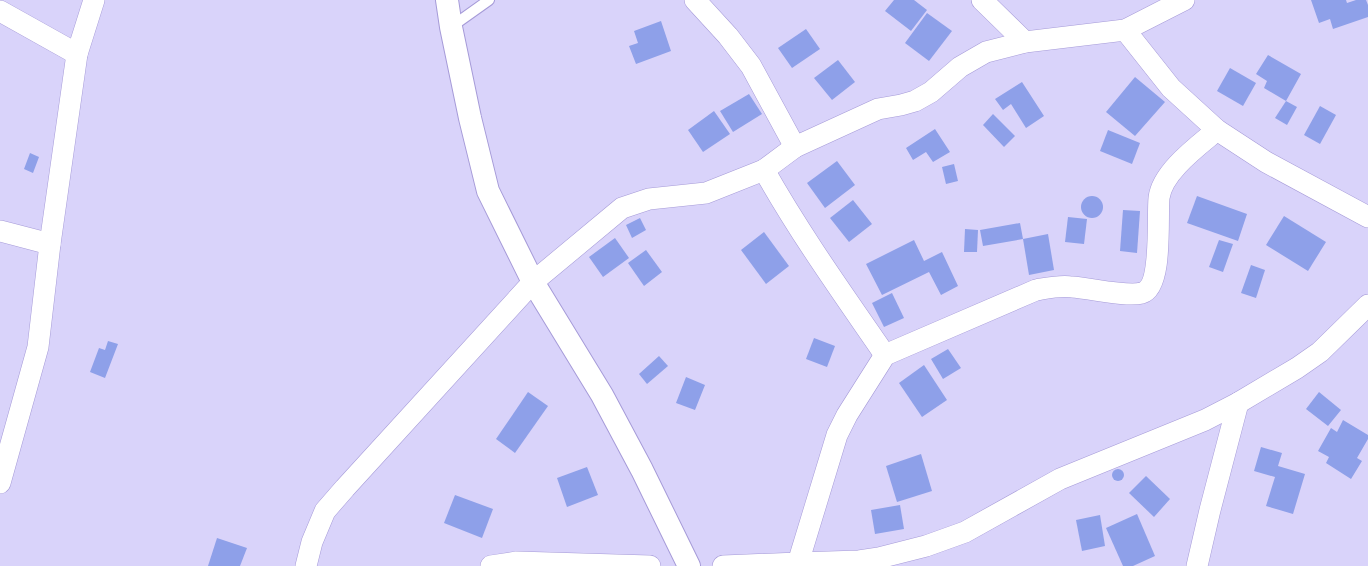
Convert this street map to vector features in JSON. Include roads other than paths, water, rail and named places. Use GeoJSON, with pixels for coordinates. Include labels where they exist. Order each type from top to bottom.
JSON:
{"type":"FeatureCollection","features":[{"type":"Feature","properties":{"kind":"street"},"geometry":{"type":"LineString","coordinates":[[0,482],[38,347],[50,244],[76,54],[94,0]]}},
{"type":"Feature","properties":{"kind":"street"},"geometry":{"type":"LineString","coordinates":[[447,0],[451,27],[470,118],[488,191],[533,282],[602,395],[642,470],[689,566]]}},
{"type":"Feature","properties":{"kind":"street"},"geometry":{"type":"LineString","coordinates":[[695,0],[728,36],[751,66],[795,147]]}},
{"type":"Feature","properties":{"kind":"street"},"geometry":{"type":"LineString","coordinates":[[982,0],[1025,42]]}},
{"type":"Feature","properties":{"kind":"street"},"geometry":{"type":"LineString","coordinates":[[306,566],[312,542],[325,511],[533,282],[622,208],[649,199],[706,193],[764,170],[795,147],[878,109],[915,101],[931,92],[973,58],[986,52],[1025,42],[1125,30],[1184,0]]}},
{"type":"Feature","properties":{"kind":"street"},"geometry":{"type":"LineString","coordinates":[[0,11],[76,54]]}},
{"type":"Feature","properties":{"kind":"street"},"geometry":{"type":"LineString","coordinates":[[1125,30],[1170,88],[1217,130],[1266,162],[1368,217]]}},
{"type":"Feature","properties":{"kind":"street"},"geometry":{"type":"LineString","coordinates":[[798,563],[836,435],[885,355],[1036,290],[1070,286],[1131,294],[1143,293],[1152,284],[1156,268],[1159,196],[1164,183],[1186,157],[1217,130]]}},
{"type":"Feature","properties":{"kind":"street"},"geometry":{"type":"LineString","coordinates":[[764,170],[783,205],[801,233],[885,355]]}},
{"type":"Feature","properties":{"kind":"street"},"geometry":{"type":"LineString","coordinates":[[0,231],[50,244]]}},
{"type":"Feature","properties":{"kind":"street"},"geometry":{"type":"LineString","coordinates":[[722,566],[859,561],[879,558],[926,546],[965,532],[1060,479],[1205,420],[1238,403],[1320,352],[1368,305]]}},
{"type":"Feature","properties":{"kind":"street"},"geometry":{"type":"LineString","coordinates":[[1197,566],[1238,403]]}},
{"type":"Feature","properties":{"kind":"street"},"geometry":{"type":"LineString","coordinates":[[491,566],[517,562],[650,566]]}},
{"type":"Feature","properties":{"kind":"lane"},"geometry":{"type":"LineString","coordinates":[[451,27],[489,0]]}}]}
